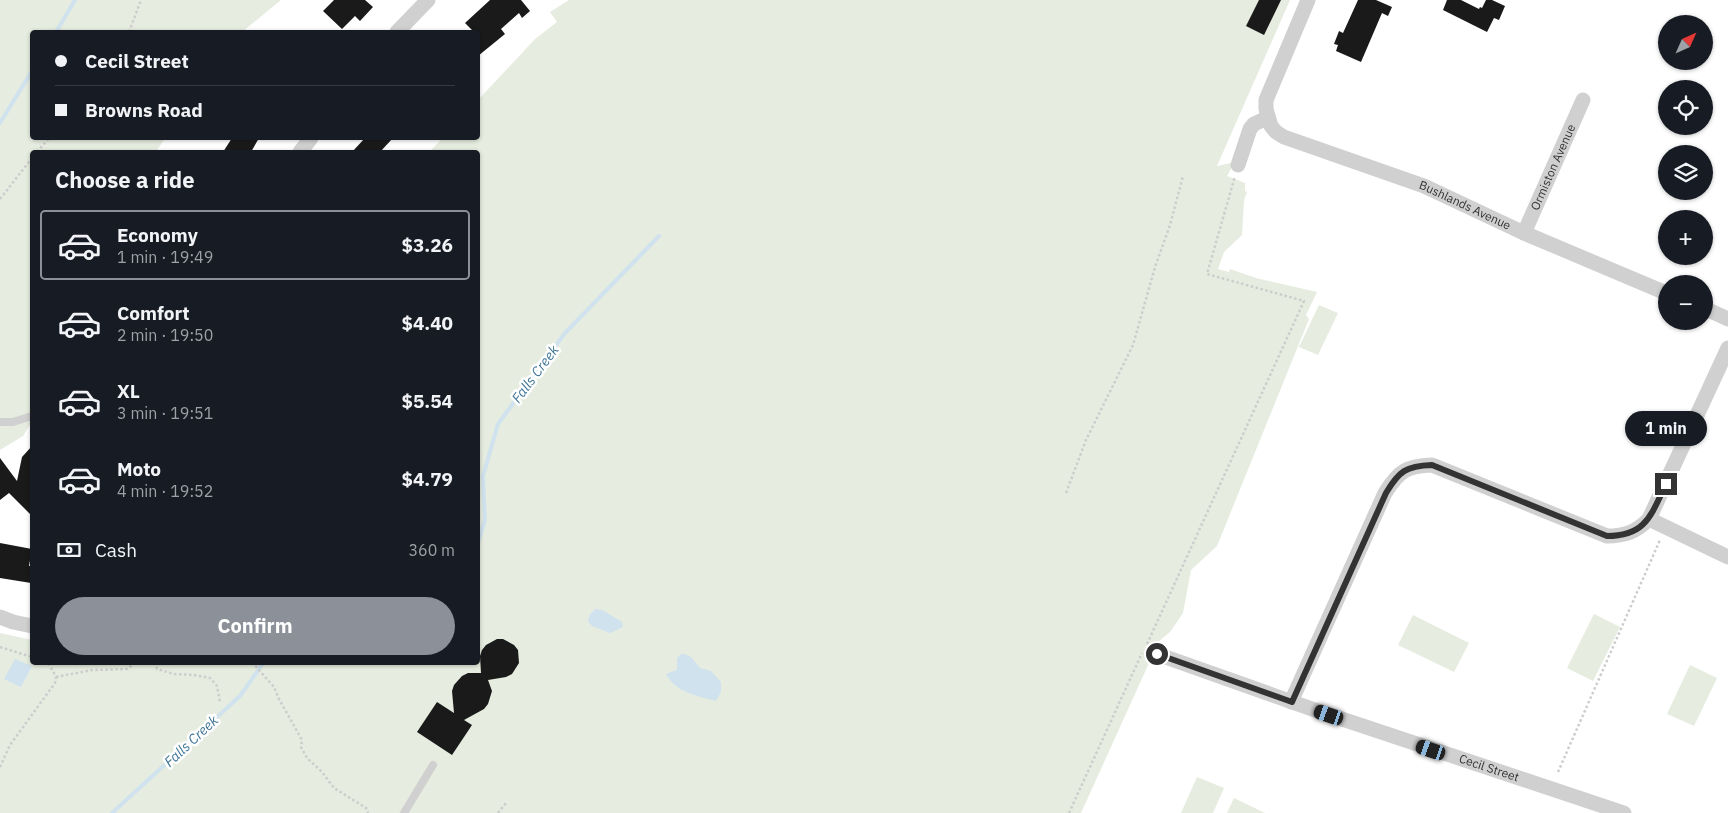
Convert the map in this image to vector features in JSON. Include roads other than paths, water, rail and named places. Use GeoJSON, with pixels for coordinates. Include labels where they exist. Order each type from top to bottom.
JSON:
{"type":"FeatureCollection","features":[{"type":"Feature","properties":{"kind":"street"},"geometry":{"type":"LineString","coordinates":[[399,30],[428,0]]}},
{"type":"Feature","properties":{"kind":"street"},"geometry":{"type":"LineString","coordinates":[[1238,165],[1250,129],[1254,124],[1267,118],[1266,100],[1269,90],[1308,0]]}},
{"type":"Feature","properties":{"kind":"street","name":"Ormiston Avenue"},"geometry":{"type":"LineString","coordinates":[[1524,233],[1583,100]]}},
{"type":"Feature","properties":{"kind":"street","name":"Bushlands Avenue"},"geometry":{"type":"LineString","coordinates":[[1267,118],[1276,132],[1284,138],[1424,186],[1524,233],[1658,290]]}},
{"type":"Feature","properties":{"kind":"street"},"geometry":{"type":"LineString","coordinates":[[302,150],[309,140]]}},
{"type":"Feature","properties":{"kind":"street"},"geometry":{"type":"LineString","coordinates":[[1713,312],[1728,318]]}},
{"type":"Feature","properties":{"kind":"street"},"geometry":{"type":"LineString","coordinates":[[1292,702],[1386,493],[1394,479],[1404,470],[1417,465],[1432,465],[1607,536],[1622,536],[1632,533],[1649,519],[1728,348]]}},
{"type":"Feature","properties":{"kind":"street"},"geometry":{"type":"LineString","coordinates":[[1649,519],[1728,557]]}},
{"type":"Feature","properties":{"kind":"street"},"geometry":{"type":"LineString","coordinates":[[0,616],[13,622],[30,626]]}},
{"type":"Feature","properties":{"kind":"street","name":"Cecil Street"},"geometry":{"type":"LineString","coordinates":[[1157,654],[1292,702],[1624,813]]}},
{"type":"Feature","properties":{"kind":"lane"},"geometry":{"type":"LineString","coordinates":[[0,422],[13,422],[30,417]]}},
{"type":"Feature","properties":{"kind":"lane"},"geometry":{"type":"LineString","coordinates":[[404,813],[433,765]]}},
{"type":"Feature","properties":{"kind":"water"},"geometry":{"type":"Polygon","coordinates":[[[595,609],[602,610],[622,622],[623,627],[610,633],[592,626],[588,621],[589,616],[595,609]]]}},
{"type":"Feature","properties":{"kind":"water"},"geometry":{"type":"Polygon","coordinates":[[[681,654],[691,657],[700,668],[711,671],[721,682],[721,692],[716,701],[687,692],[670,680],[666,674],[677,670],[677,658],[681,654]]]}},
{"type":"Feature","properties":{"kind":"water"},"geometry":{"type":"Polygon","coordinates":[[[15,659],[32,666],[21,687],[4,679],[15,659]]]}},
{"type":"Feature","properties":{"kind":"waterway"},"geometry":{"type":"LineString","coordinates":[[57,30],[75,0]]}},
{"type":"Feature","properties":{"kind":"waterway"},"geometry":{"type":"LineString","coordinates":[[0,123],[30,74]]}},
{"type":"Feature","properties":{"kind":"waterway","name":"Falls Creek"},"geometry":{"type":"LineString","coordinates":[[480,536],[485,520],[483,476],[498,424],[565,333],[659,236]]}},
{"type":"Feature","properties":{"kind":"waterway","name":"Falls Creek"},"geometry":{"type":"LineString","coordinates":[[112,813],[240,696],[262,665]]}}]}
